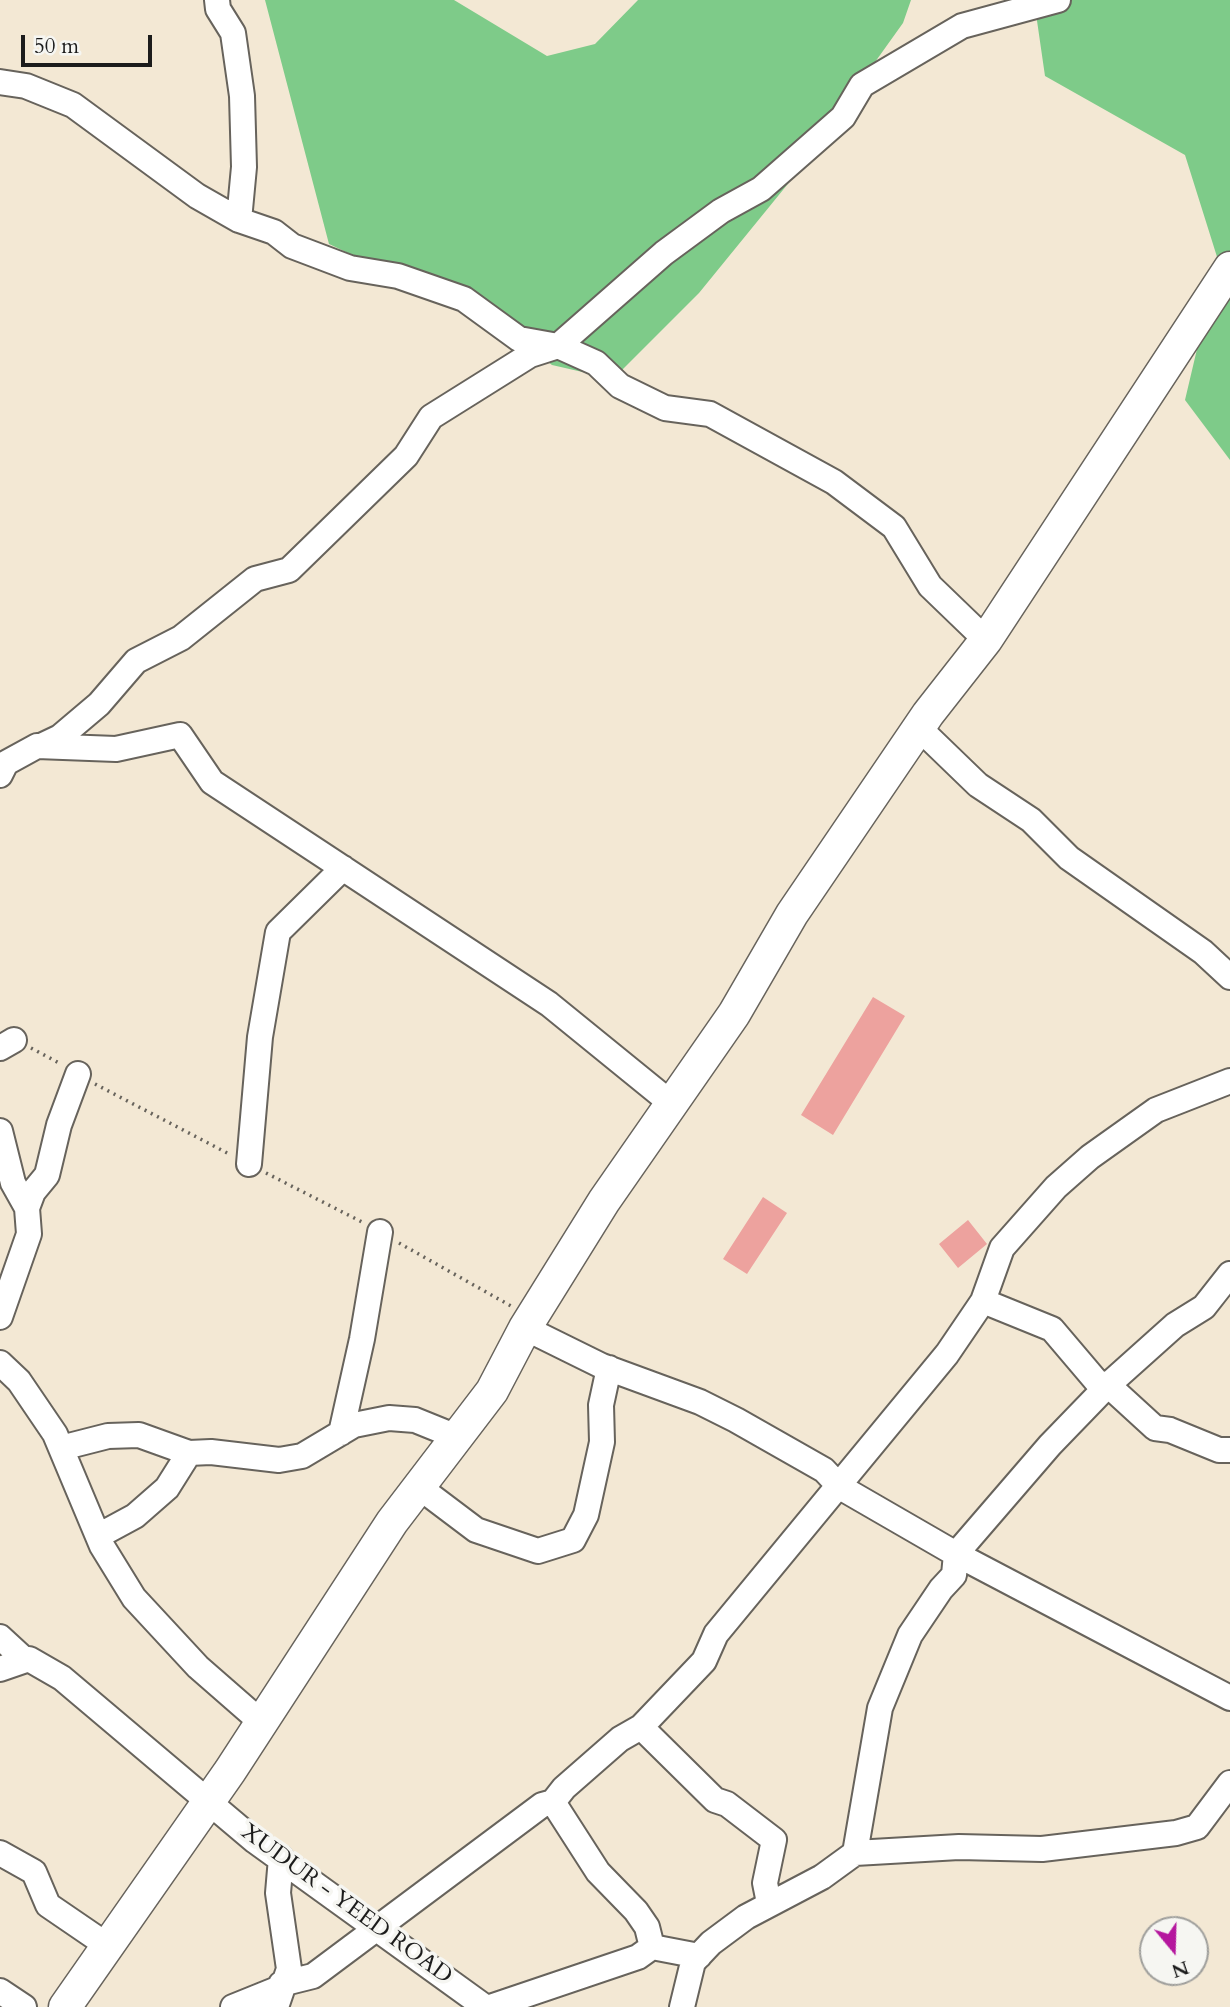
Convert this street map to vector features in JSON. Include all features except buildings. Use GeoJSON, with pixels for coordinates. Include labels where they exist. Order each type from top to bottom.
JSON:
{"type":"FeatureCollection","features":[{"type":"Feature","properties":{"kind":"main road"},"geometry":{"type":"LineString","coordinates":[[65,2007],[210,1800],[343,1595],[419,1487],[492,1391],[528,1323],[604,1201],[734,1014],[792,914],[919,728],[986,640],[1230,268]]}},
{"type":"Feature","properties":{"kind":"street"},"geometry":{"type":"LineString","coordinates":[[217,0],[218,9],[233,33],[242,96],[244,167],[239,219]]}},
{"type":"Feature","properties":{"kind":"street"},"geometry":{"type":"LineString","coordinates":[[0,775],[6,764],[60,737],[99,704],[135,661],[181,638],[255,579],[289,570],[406,456],[431,417],[530,355],[558,345],[664,253],[721,211],[761,189],[843,117],[862,85],[962,26],[1058,0]]}},
{"type":"Feature","properties":{"kind":"street"},"geometry":{"type":"LineString","coordinates":[[0,82],[26,86],[73,105],[197,196],[239,219],[274,232],[292,246],[350,268],[398,276],[464,299],[519,339],[558,345],[596,363],[620,386],[665,408],[710,414],[834,482],[894,527],[930,586],[986,640]]}},
{"type":"Feature","properties":{"kind":"street"},"geometry":{"type":"LineString","coordinates":[[919,728],[978,785],[1031,820],[1069,858],[1203,951],[1230,977]]}},
{"type":"Feature","properties":{"kind":"street"},"geometry":{"type":"LineString","coordinates":[[41,746],[116,749],[180,736],[212,782],[549,1004],[672,1104]]}},
{"type":"Feature","properties":{"kind":"street"},"geometry":{"type":"LineString","coordinates":[[249,1164],[260,1037],[278,932],[343,868]]}},
{"type":"Feature","properties":{"kind":"street"},"geometry":{"type":"LineString","coordinates":[[27,1208],[33,1192],[47,1175],[59,1125],[78,1074]]}},
{"type":"Feature","properties":{"kind":"street"},"geometry":{"type":"LineString","coordinates":[[233,2007],[279,1993],[313,1976],[542,1805],[553,1802],[564,1788],[620,1739],[641,1727],[704,1661],[716,1634],[840,1487],[947,1354],[983,1301],[1002,1248],[1056,1187],[1090,1157],[1156,1110],[1230,1081]]}},
{"type":"Feature","properties":{"kind":"street"},"geometry":{"type":"LineString","coordinates":[[0,1131],[13,1183],[27,1208],[29,1234],[0,1317]]}},
{"type":"Feature","properties":{"kind":"street"},"geometry":{"type":"LineString","coordinates":[[341,1433],[362,1339],[380,1231]]}},
{"type":"Feature","properties":{"kind":"street"},"geometry":{"type":"LineString","coordinates":[[855,1853],[880,1708],[910,1635],[941,1589],[954,1575],[957,1554],[1050,1445],[1108,1385],[1175,1325],[1205,1307],[1230,1273]]}},
{"type":"Feature","properties":{"kind":"street"},"geometry":{"type":"LineString","coordinates":[[983,1301],[1052,1329],[1097,1382],[1108,1385],[1155,1428],[1170,1430],[1219,1450],[1230,1450]]}},
{"type":"Feature","properties":{"kind":"street"},"geometry":{"type":"LineString","coordinates":[[528,1323],[609,1368],[700,1402],[736,1420],[824,1470],[840,1487],[957,1554],[1230,1698]]}},
{"type":"Feature","properties":{"kind":"street"},"geometry":{"type":"LineString","coordinates":[[0,1363],[19,1381],[61,1448],[98,1536],[134,1598],[198,1667],[261,1722]]}},
{"type":"Feature","properties":{"kind":"street"},"geometry":{"type":"LineString","coordinates":[[419,1487],[476,1530],[538,1551],[573,1540],[586,1515],[602,1442],[601,1405],[609,1368]]}},
{"type":"Feature","properties":{"kind":"street"},"geometry":{"type":"LineString","coordinates":[[61,1448],[108,1436],[139,1435],[189,1453],[211,1452],[279,1460],[302,1456],[354,1425],[389,1418],[415,1420],[457,1437]]}},
{"type":"Feature","properties":{"kind":"street"},"geometry":{"type":"LineString","coordinates":[[98,1536],[135,1516],[167,1488],[189,1453]]}},
{"type":"Feature","properties":{"kind":"street","name":"XUDUR - YEED ROAD"},"geometry":{"type":"LineString","coordinates":[[0,1637],[25,1660],[62,1678],[210,1800],[255,1841],[378,1927],[485,2007]]}},
{"type":"Feature","properties":{"kind":"street"},"geometry":{"type":"LineString","coordinates":[[0,1669],[25,1660]]}},
{"type":"Feature","properties":{"kind":"street"},"geometry":{"type":"LineString","coordinates":[[641,1727],[715,1800],[727,1804],[774,1840],[765,1883],[769,1903]]}},
{"type":"Feature","properties":{"kind":"street"},"geometry":{"type":"LineString","coordinates":[[682,2007],[693,1962],[711,1943],[769,1903],[822,1877],[855,1853],[959,1847],[1042,1849],[1176,1833],[1197,1827],[1230,1783]]}},
{"type":"Feature","properties":{"kind":"street"},"geometry":{"type":"LineString","coordinates":[[553,1802],[598,1872],[636,1911],[647,1927],[652,1947]]}},
{"type":"Feature","properties":{"kind":"street"},"geometry":{"type":"LineString","coordinates":[[0,1853],[34,1872],[48,1905],[108,1946]]}},
{"type":"Feature","properties":{"kind":"street"},"geometry":{"type":"LineString","coordinates":[[279,1993],[289,1969],[278,1893],[281,1858]]}},
{"type":"Feature","properties":{"kind":"street"},"geometry":{"type":"LineString","coordinates":[[490,2007],[638,1957],[652,1947],[699,1956]]}},
{"type":"Feature","properties":{"kind":"street"},"geometry":{"type":"LineString","coordinates":[[0,1991],[24,2007]]}},
{"type":"Feature","properties":{"kind":"path"},"geometry":{"type":"LineString","coordinates":[[7,1044],[78,1074],[122,1100],[380,1231],[528,1323]]}},
{"type":"Feature","properties":{"kind":"green space"},"geometry":{"type":"Polygon","coordinates":[[[265,0],[454,0],[547,56],[595,44],[638,0],[911,0],[903,23],[787,185],[699,293],[613,379],[552,365],[495,322],[329,244],[265,0]]]}},
{"type":"Feature","properties":{"kind":"green space"},"geometry":{"type":"Polygon","coordinates":[[[1034,0],[1230,0],[1230,460],[1185,400],[1218,260],[1185,155],[1045,76],[1034,0]]]}}]}
